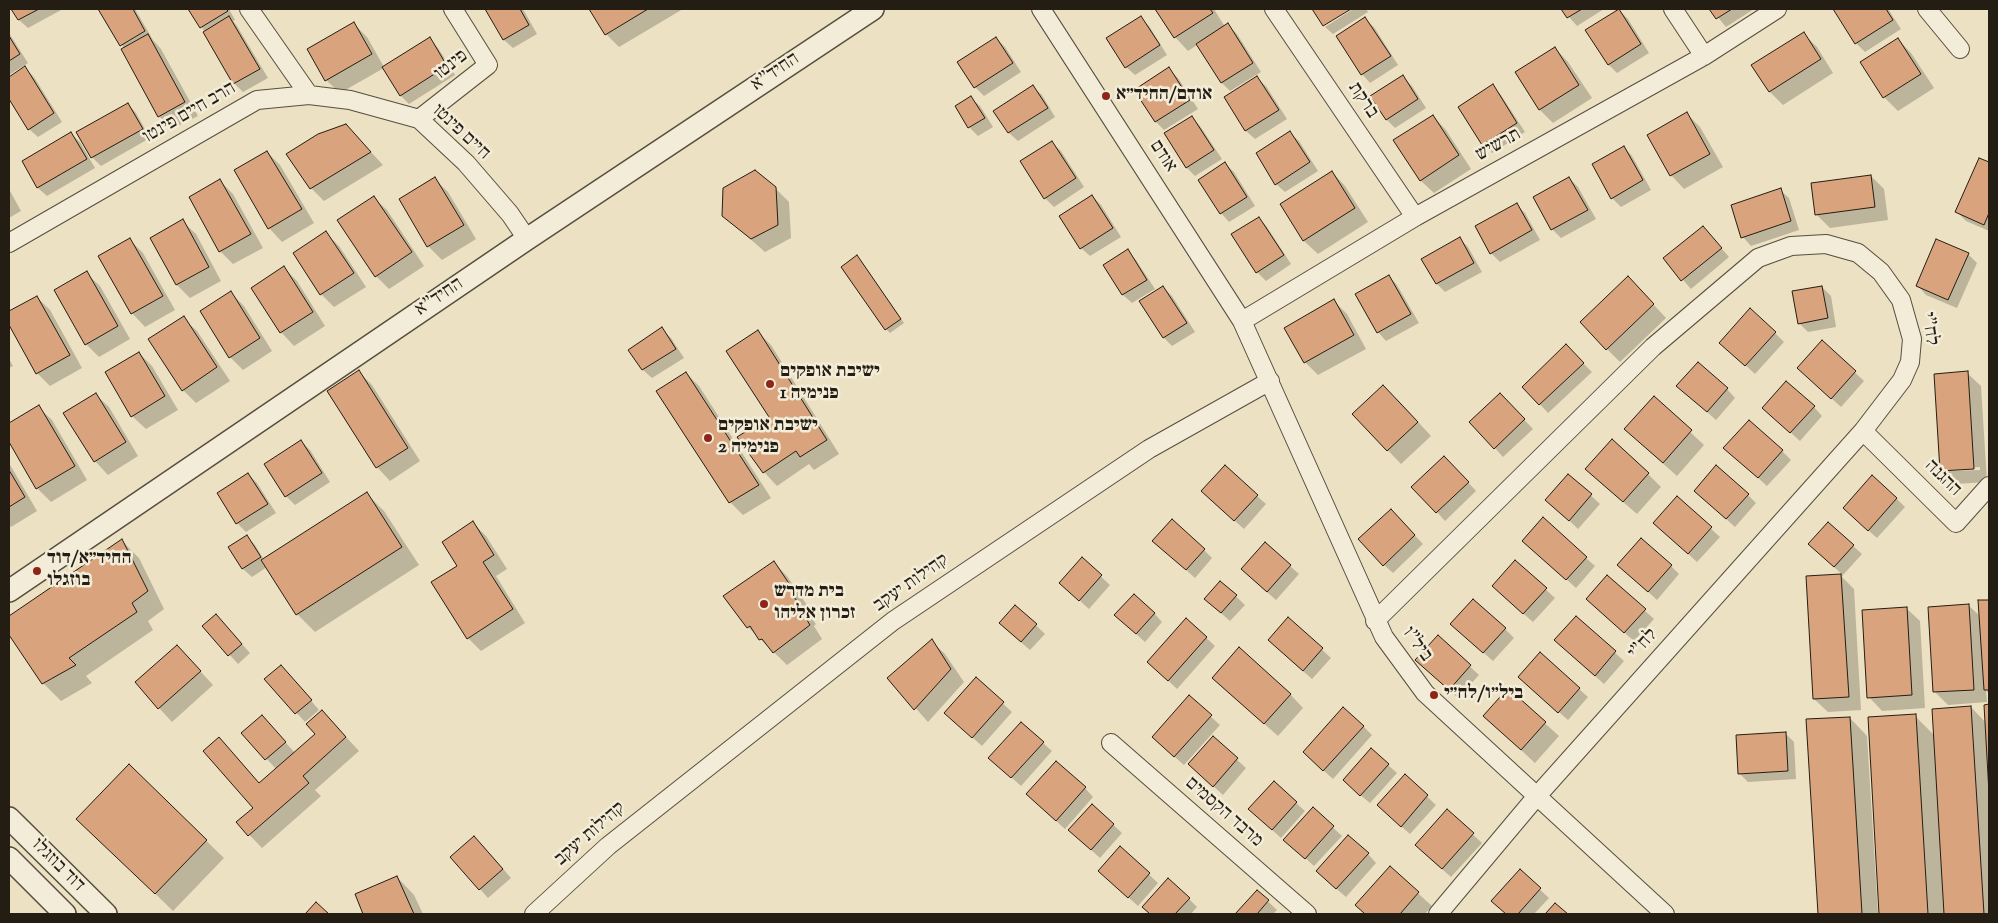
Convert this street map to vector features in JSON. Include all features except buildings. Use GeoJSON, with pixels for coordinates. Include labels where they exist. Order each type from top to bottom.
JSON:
{"type":"FeatureCollection","features":[{"type":"Feature","properties":{"kind":"street"},"geometry":{"type":"LineString","coordinates":[[249,9],[309,95]]}},
{"type":"Feature","properties":{"kind":"street","name":"פינטו"},"geometry":{"type":"LineString","coordinates":[[419,119],[488,65],[453,9]]}},
{"type":"Feature","properties":{"kind":"street","name":"החיד\"א"},"geometry":{"type":"LineString","coordinates":[[9,591],[527,239],[873,9]]}},
{"type":"Feature","properties":{"kind":"street","name":"ברקת"},"geometry":{"type":"LineString","coordinates":[[1274,9],[1415,217]]}},
{"type":"Feature","properties":{"kind":"street"},"geometry":{"type":"LineString","coordinates":[[1673,9],[1704,56]]}},
{"type":"Feature","properties":{"kind":"street","name":"תרשיש"},"geometry":{"type":"LineString","coordinates":[[1242,321],[1415,217],[1704,56],[1777,9]]}},
{"type":"Feature","properties":{"kind":"street"},"geometry":{"type":"LineString","coordinates":[[1927,9],[1960,49]]}},
{"type":"Feature","properties":{"kind":"street","name":"אודם"},"geometry":{"type":"LineString","coordinates":[[1044,11],[1242,321]]}},
{"type":"Feature","properties":{"kind":"street","name":"חיים פינטו"},"geometry":{"type":"LineString","coordinates":[[309,95],[350,100],[419,119],[466,163],[510,214],[527,239]]}},
{"type":"Feature","properties":{"kind":"street","name":"הרב חיים פינטו"},"geometry":{"type":"LineString","coordinates":[[9,243],[257,100],[309,95]]}},
{"type":"Feature","properties":{"kind":"street","name":"לח\"י"},"geometry":{"type":"LineString","coordinates":[[1376,621],[1653,347],[1758,258],[1791,246],[1826,244],[1858,253],[1881,272],[1901,300],[1912,339],[1910,362],[1902,380],[1863,431],[1537,796],[1438,914]]}},
{"type":"Feature","properties":{"kind":"street","name":"ביל\"ו"},"geometry":{"type":"LineString","coordinates":[[1242,321],[1384,637],[1424,693],[1665,914]]}},
{"type":"Feature","properties":{"kind":"street","name":"קהילות יעקב"},"geometry":{"type":"LineString","coordinates":[[534,914],[608,846],[894,621],[1148,448],[1270,381]]}},
{"type":"Feature","properties":{"kind":"street","name":"ההגנה"},"geometry":{"type":"LineString","coordinates":[[1863,431],[1956,522],[1989,486]]}},
{"type":"Feature","properties":{"kind":"street","name":"מרבד הקסמים"},"geometry":{"type":"LineString","coordinates":[[1111,743],[1307,914]]}},
{"type":"Feature","properties":{"kind":"street","name":"דוד בוזגלו"},"geometry":{"type":"LineString","coordinates":[[9,818],[106,914]]}},
{"type":"Feature","properties":{"kind":"street","name":"דוד בוזגלו"},"geometry":{"type":"LineString","coordinates":[[9,858],[65,914]]}},
{"type":"Feature","properties":{"kind":"place","name":"אודם/החיד״א"},"geometry":{"type":"Point","coordinates":[1106,96]}},
{"type":"Feature","properties":{"kind":"place","name":"ישיבת אופקים פנימיה 1"},"geometry":{"type":"Point","coordinates":[770,384]}},
{"type":"Feature","properties":{"kind":"place","name":"ישיבת אופקים פנימיה 2"},"geometry":{"type":"Point","coordinates":[708,438]}},
{"type":"Feature","properties":{"kind":"place","name":"החיד״א/דוד בוזגלו"},"geometry":{"type":"Point","coordinates":[37,571]}},
{"type":"Feature","properties":{"kind":"place","name":"בית מדרש זכרון אליהו"},"geometry":{"type":"Point","coordinates":[764,604]}},
{"type":"Feature","properties":{"kind":"place","name":"ביל״ו/לח״י"},"geometry":{"type":"Point","coordinates":[1434,695]}}]}
